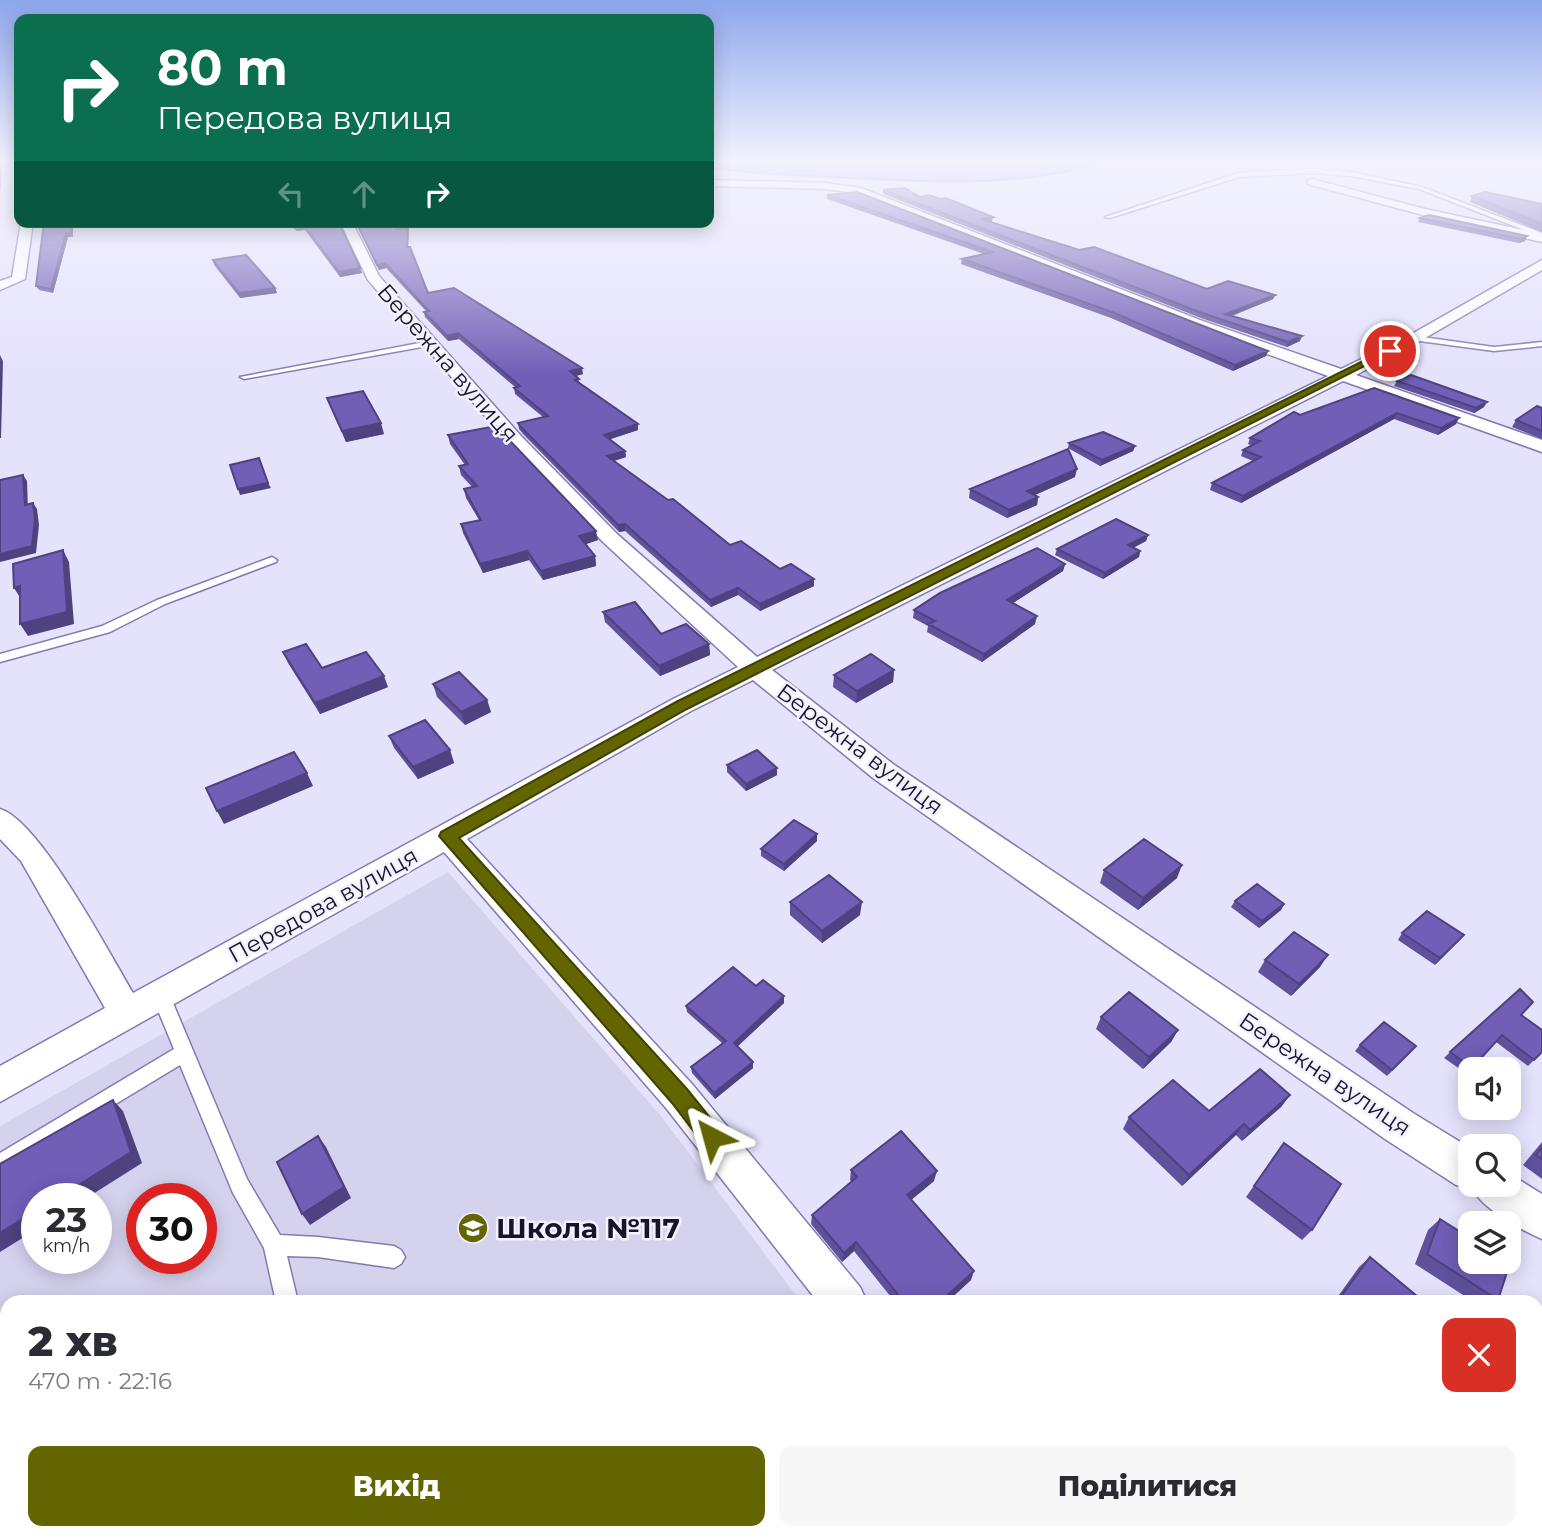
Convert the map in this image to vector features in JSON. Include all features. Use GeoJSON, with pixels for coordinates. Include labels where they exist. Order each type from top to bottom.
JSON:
{"type":"FeatureCollection","features":[{"type":"Feature","properties":{"kind":"street"},"geometry":{"type":"LineString","coordinates":[[0,286],[18,279],[25,232]]}},
{"type":"Feature","properties":{"kind":"street","name":"Бережна вулиця"},"geometry":{"type":"LineString","coordinates":[[351,232],[373,277],[515,440],[610,538],[754,668],[883,771],[1458,1163]]}},
{"type":"Feature","properties":{"kind":"street"},"geometry":{"type":"LineString","coordinates":[[963,232],[1195,323],[1542,446]]}},
{"type":"Feature","properties":{"kind":"street"},"geometry":{"type":"LineString","coordinates":[[1522,232],[1542,236]]}},
{"type":"Feature","properties":{"kind":"street","name":"Передова вулиця"},"geometry":{"type":"LineString","coordinates":[[0,1085],[682,705],[1415,338],[1542,264]]}},
{"type":"Feature","properties":{"kind":"street"},"geometry":{"type":"LineString","coordinates":[[0,820],[33,853],[127,1014]]}},
{"type":"Feature","properties":{"kind":"street"},"geometry":{"type":"LineString","coordinates":[[447,836],[679,1096],[839,1295]]}},
{"type":"Feature","properties":{"kind":"street"},"geometry":{"type":"LineString","coordinates":[[1510,1197],[1542,1218]]}},
{"type":"Feature","properties":{"kind":"lane"},"geometry":{"type":"LineString","coordinates":[[1415,338],[1494,349],[1542,344]]}},
{"type":"Feature","properties":{"kind":"lane"},"geometry":{"type":"LineString","coordinates":[[244,377],[430,342]]}},
{"type":"Feature","properties":{"kind":"lane"},"geometry":{"type":"LineString","coordinates":[[0,658],[106,629],[161,602],[272,560]]}},
{"type":"Feature","properties":{"kind":"lane"},"geometry":{"type":"LineString","coordinates":[[161,996],[240,1186],[274,1245],[285,1295]]}},
{"type":"Feature","properties":{"kind":"lane"},"geometry":{"type":"LineString","coordinates":[[0,1164],[184,1053]]}},
{"type":"Feature","properties":{"kind":"lane"},"geometry":{"type":"LineString","coordinates":[[274,1245],[318,1247],[394,1257]]}},
{"type":"Feature","properties":{"kind":"shaded area","name":"Школа №117"},"geometry":{"type":"Polygon","coordinates":[[[448,872],[661,1116],[796,1295],[0,1295],[0,1126],[448,872]]]}},
{"type":"Feature","properties":{"kind":"building"},"geometry":{"type":"Polygon","coordinates":[[[43,232],[71,232],[66,233],[51,289],[36,286],[43,232]]]}},
{"type":"Feature","properties":{"kind":"building"},"geometry":{"type":"Polygon","coordinates":[[[309,232],[344,232],[360,268],[339,272],[309,232]]]}},
{"type":"Feature","properties":{"kind":"building"},"geometry":{"type":"Polygon","coordinates":[[[361,232],[408,232],[407,247],[410,247],[428,293],[454,288],[582,368],[570,371],[579,379],[575,380],[638,424],[604,435],[625,451],[607,456],[668,500],[673,499],[730,545],[741,541],[780,569],[791,564],[814,579],[760,604],[738,588],[710,600],[625,524],[618,525],[522,428],[518,423],[548,416],[514,388],[520,386],[458,333],[447,336],[424,312],[429,311],[385,263],[377,265],[361,232]]]}},
{"type":"Feature","properties":{"kind":"building"},"geometry":{"type":"Polygon","coordinates":[[[934,232],[960,232],[1268,351],[1235,365],[1112,312],[962,259],[993,252],[934,232]]]}},
{"type":"Feature","properties":{"kind":"building"},"geometry":{"type":"Polygon","coordinates":[[[992,232],[1022,232],[1079,250],[1094,247],[1207,289],[1228,281],[1275,295],[1225,314],[1302,336],[1288,342],[1202,313],[992,232]]]}},
{"type":"Feature","properties":{"kind":"building"},"geometry":{"type":"Polygon","coordinates":[[[1487,232],[1508,232],[1527,236],[1521,239],[1487,232]]]}},
{"type":"Feature","properties":{"kind":"building"},"geometry":{"type":"Polygon","coordinates":[[[246,255],[275,288],[239,293],[213,260],[246,255]]]}},
{"type":"Feature","properties":{"kind":"building"},"geometry":{"type":"Polygon","coordinates":[[[1411,375],[1487,402],[1476,408],[1397,381],[1411,375]]]}},
{"type":"Feature","properties":{"kind":"building"},"geometry":{"type":"Polygon","coordinates":[[[1374,388],[1459,418],[1441,428],[1397,413],[1243,496],[1212,483],[1261,457],[1243,450],[1260,441],[1250,438],[1294,412],[1300,415],[1374,388]]]}},
{"type":"Feature","properties":{"kind":"building"},"geometry":{"type":"Polygon","coordinates":[[[363,391],[381,423],[342,431],[327,398],[363,391]]]}},
{"type":"Feature","properties":{"kind":"building"},"geometry":{"type":"Polygon","coordinates":[[[1537,406],[1542,408],[1542,431],[1516,420],[1537,406]]]}},
{"type":"Feature","properties":{"kind":"building"},"geometry":{"type":"Polygon","coordinates":[[[496,426],[596,531],[579,536],[595,556],[541,571],[527,551],[480,564],[461,524],[481,520],[464,489],[477,486],[459,466],[468,464],[448,435],[496,426]]]}},
{"type":"Feature","properties":{"kind":"building"},"geometry":{"type":"Polygon","coordinates":[[[1103,432],[1135,446],[1102,460],[1069,443],[1103,432]]]}},
{"type":"Feature","properties":{"kind":"building"},"geometry":{"type":"Polygon","coordinates":[[[1068,449],[1077,469],[1027,491],[1038,497],[1009,510],[970,489],[1068,449]]]}},
{"type":"Feature","properties":{"kind":"building"},"geometry":{"type":"Polygon","coordinates":[[[259,458],[268,483],[238,489],[230,465],[259,458]]]}},
{"type":"Feature","properties":{"kind":"building"},"geometry":{"type":"Polygon","coordinates":[[[23,475],[25,505],[33,503],[35,519],[32,546],[0,554],[0,480],[23,475]]]}},
{"type":"Feature","properties":{"kind":"building"},"geometry":{"type":"Polygon","coordinates":[[[1116,519],[1148,535],[1128,545],[1140,551],[1105,573],[1057,549],[1116,519]]]}},
{"type":"Feature","properties":{"kind":"building"},"geometry":{"type":"Polygon","coordinates":[[[1037,548],[1065,564],[1007,600],[1037,616],[984,654],[928,624],[935,621],[914,610],[940,593],[1037,548]]]}},
{"type":"Feature","properties":{"kind":"building"},"geometry":{"type":"Polygon","coordinates":[[[63,550],[67,612],[20,624],[20,586],[14,588],[13,564],[63,550]]]}},
{"type":"Feature","properties":{"kind":"building"},"geometry":{"type":"Polygon","coordinates":[[[635,602],[661,634],[686,624],[709,644],[659,666],[603,612],[635,602]]]}},
{"type":"Feature","properties":{"kind":"building"},"geometry":{"type":"Polygon","coordinates":[[[306,644],[322,668],[366,652],[384,676],[315,703],[283,652],[306,644]]]}},
{"type":"Feature","properties":{"kind":"building"},"geometry":{"type":"Polygon","coordinates":[[[871,654],[894,670],[857,691],[834,675],[871,654]]]}},
{"type":"Feature","properties":{"kind":"building"},"geometry":{"type":"Polygon","coordinates":[[[459,672],[487,700],[461,712],[433,684],[459,672]]]}},
{"type":"Feature","properties":{"kind":"building"},"geometry":{"type":"Polygon","coordinates":[[[425,720],[450,750],[413,767],[389,736],[425,720]]]}},
{"type":"Feature","properties":{"kind":"building"},"geometry":{"type":"Polygon","coordinates":[[[757,750],[777,768],[746,784],[727,765],[757,750]]]}},
{"type":"Feature","properties":{"kind":"building"},"geometry":{"type":"Polygon","coordinates":[[[294,752],[307,773],[217,811],[206,788],[294,752]]]}},
{"type":"Feature","properties":{"kind":"building"},"geometry":{"type":"Polygon","coordinates":[[[794,820],[817,834],[784,864],[761,849],[794,820]]]}},
{"type":"Feature","properties":{"kind":"building"},"geometry":{"type":"Polygon","coordinates":[[[1144,839],[1182,865],[1143,898],[1104,870],[1144,839]]]}},
{"type":"Feature","properties":{"kind":"building"},"geometry":{"type":"Polygon","coordinates":[[[829,875],[862,902],[822,931],[790,902],[829,875]]]}},
{"type":"Feature","properties":{"kind":"building"},"geometry":{"type":"Polygon","coordinates":[[[1257,884],[1284,904],[1262,921],[1235,901],[1257,884]]]}},
{"type":"Feature","properties":{"kind":"building"},"geometry":{"type":"Polygon","coordinates":[[[1427,911],[1464,935],[1440,958],[1402,933],[1427,911]]]}},
{"type":"Feature","properties":{"kind":"building"},"geometry":{"type":"Polygon","coordinates":[[[1294,932],[1328,955],[1299,984],[1265,960],[1294,932]]]}},
{"type":"Feature","properties":{"kind":"building"},"geometry":{"type":"Polygon","coordinates":[[[733,967],[756,986],[763,980],[784,996],[734,1043],[753,1062],[714,1093],[691,1067],[726,1041],[686,1006],[733,967]]]}},
{"type":"Feature","properties":{"kind":"building"},"geometry":{"type":"Polygon","coordinates":[[[1520,989],[1533,1002],[1521,1015],[1542,1030],[1542,1052],[1534,1060],[1502,1035],[1482,1057],[1458,1058],[1450,1052],[1520,989]]]}},
{"type":"Feature","properties":{"kind":"building"},"geometry":{"type":"Polygon","coordinates":[[[1129,992],[1178,1030],[1149,1057],[1101,1017],[1129,992]]]}},
{"type":"Feature","properties":{"kind":"building"},"geometry":{"type":"Polygon","coordinates":[[[1384,1022],[1416,1046],[1392,1070],[1360,1045],[1384,1022]]]}},
{"type":"Feature","properties":{"kind":"building"},"geometry":{"type":"Polygon","coordinates":[[[1260,1069],[1290,1095],[1250,1130],[1244,1124],[1189,1175],[1129,1117],[1173,1080],[1209,1111],[1260,1069]]]}},
{"type":"Feature","properties":{"kind":"building"},"geometry":{"type":"Polygon","coordinates":[[[113,1100],[131,1152],[82,1183],[21,1183],[21,1220],[0,1233],[0,1164],[113,1100]]]}},
{"type":"Feature","properties":{"kind":"building"},"geometry":{"type":"Polygon","coordinates":[[[901,1131],[937,1171],[907,1195],[974,1271],[948,1295],[898,1295],[856,1242],[844,1253],[812,1215],[857,1177],[851,1170],[901,1131]]]}},
{"type":"Feature","properties":{"kind":"building"},"geometry":{"type":"Polygon","coordinates":[[[318,1136],[344,1187],[302,1214],[277,1162],[318,1136]]]}},
{"type":"Feature","properties":{"kind":"building"},"geometry":{"type":"Polygon","coordinates":[[[1284,1143],[1341,1184],[1312,1230],[1254,1186],[1284,1143]]]}},
{"type":"Feature","properties":{"kind":"building"},"geometry":{"type":"Polygon","coordinates":[[[1542,1147],[1542,1159],[1536,1155],[1542,1147]]]}},
{"type":"Feature","properties":{"kind":"building"},"geometry":{"type":"Polygon","coordinates":[[[1440,1219],[1458,1230],[1458,1274],[1506,1274],[1500,1295],[1490,1295],[1427,1254],[1440,1219]]]}},
{"type":"Feature","properties":{"kind":"building"},"geometry":{"type":"Polygon","coordinates":[[[1370,1257],[1416,1295],[1342,1295],[1370,1257]]]}},
{"type":"Feature","properties":{"kind":"place","name":"Школа №117"},"geometry":{"type":"Point","coordinates":[473,1228]}},
{"type":"Feature","properties":{"kind":"route"},"geometry":{"type":"LineString","coordinates":[[712,1137],[679,1096],[447,836],[682,705],[1390,351]]}}]}
